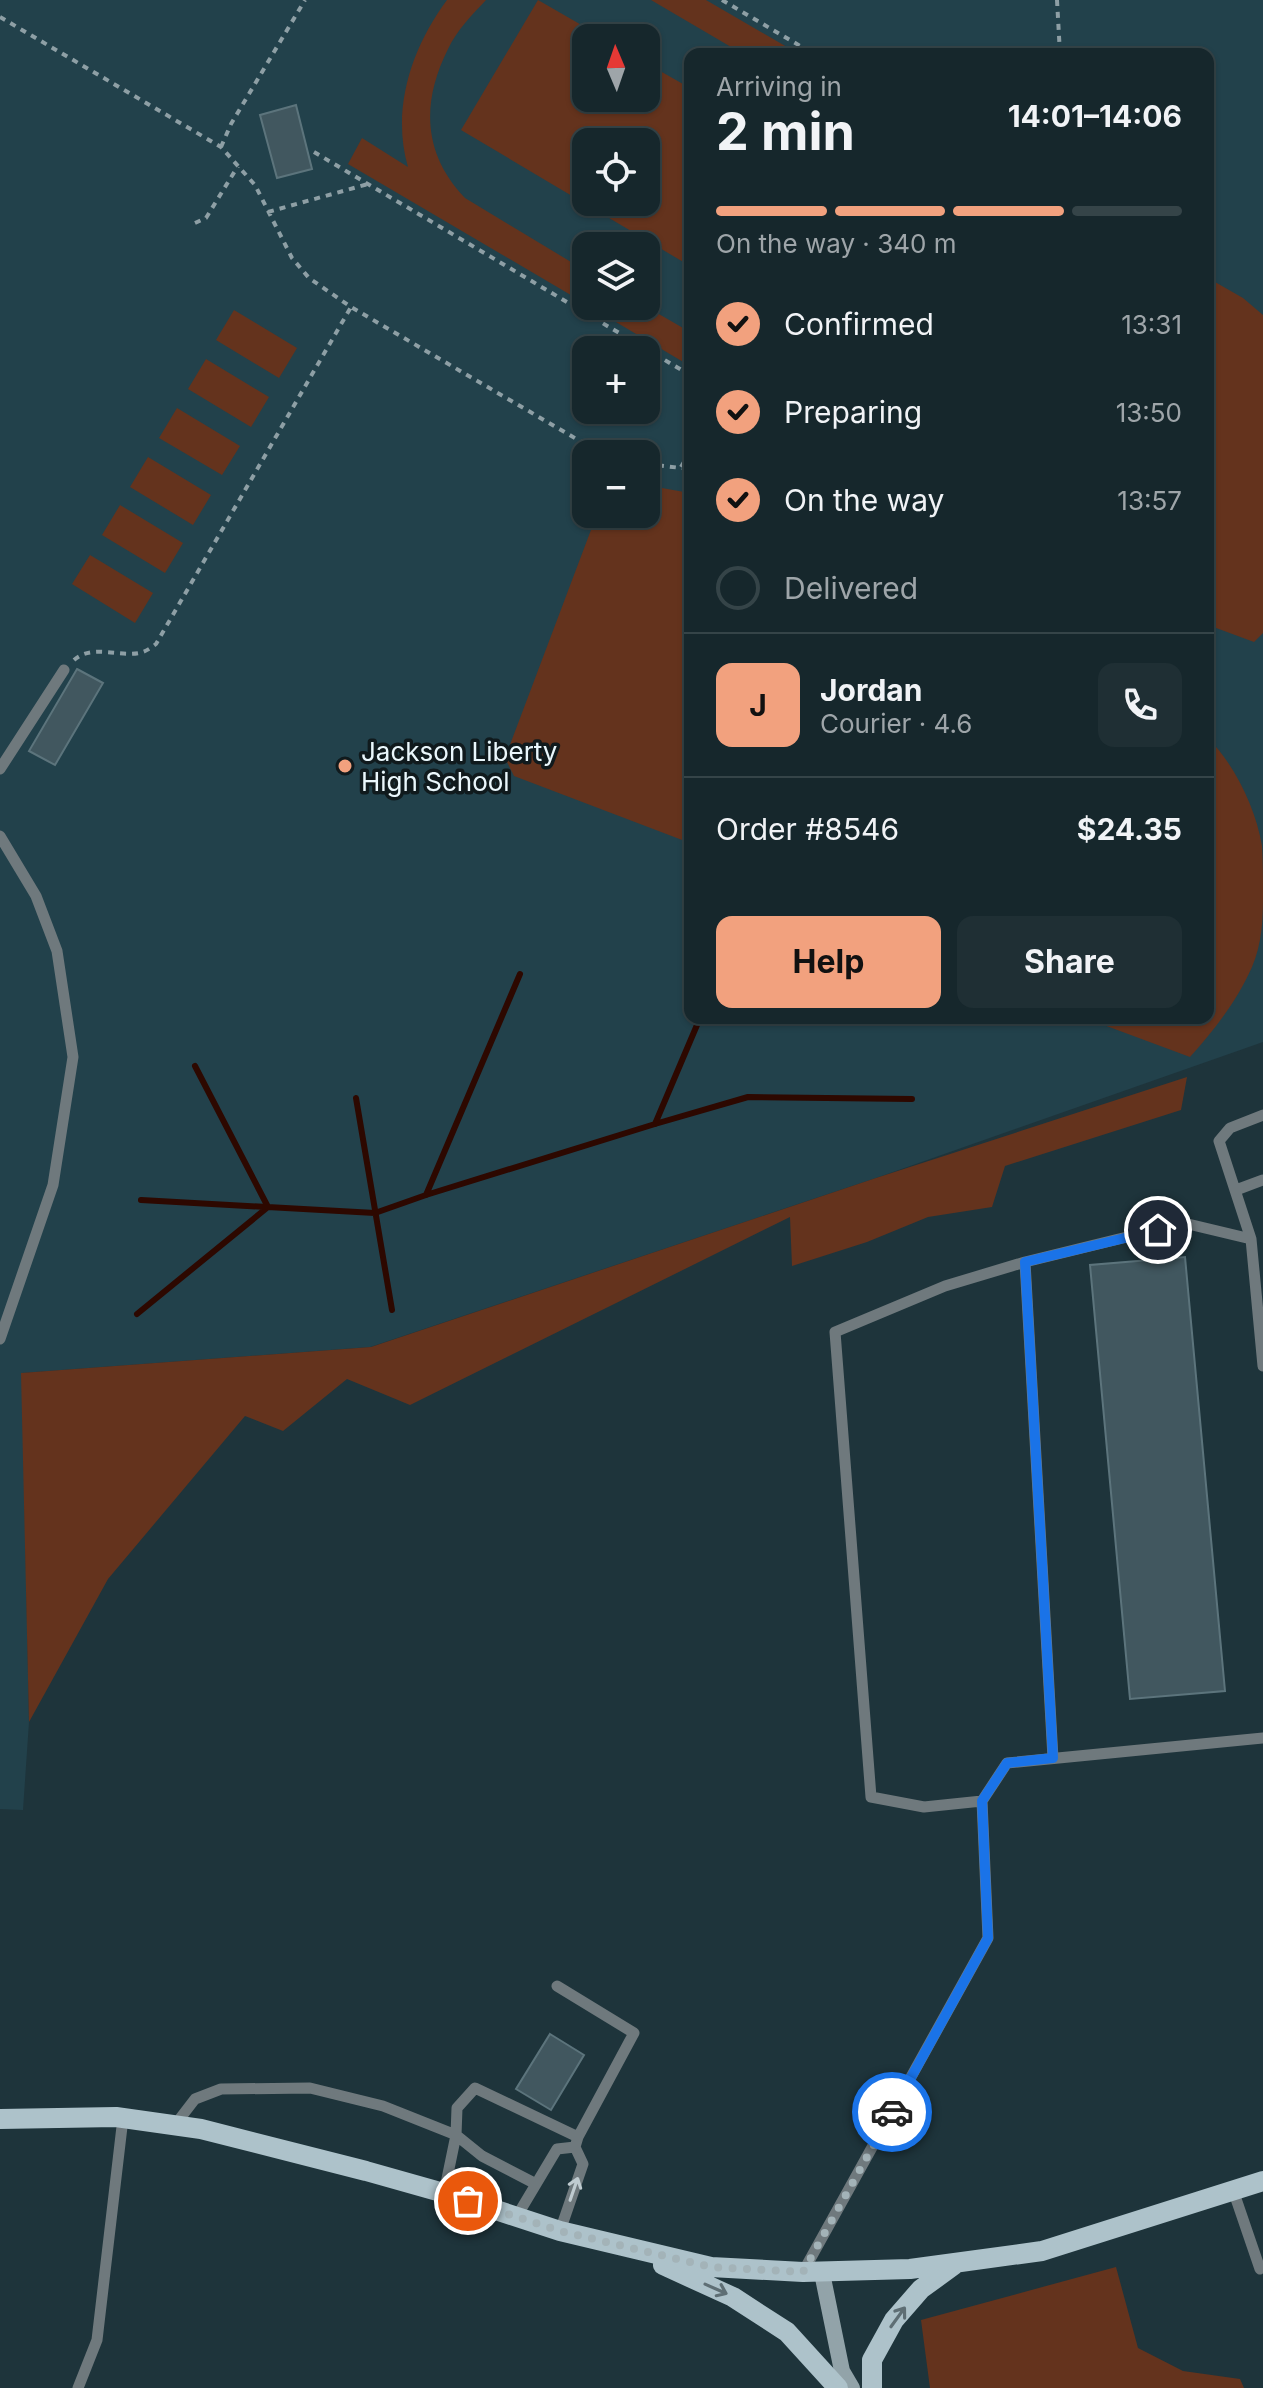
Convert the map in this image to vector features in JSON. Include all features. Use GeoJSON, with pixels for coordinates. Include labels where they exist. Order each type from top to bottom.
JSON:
{"type":"FeatureCollection","features":[{"type":"Feature","properties":{"kind":"main road"},"geometry":{"type":"LineString","coordinates":[[0,2119],[123,2118],[201,2129],[444,2193],[560,2231],[711,2267],[813,2273],[910,2269],[1042,2251],[1263,2181]]}},
{"type":"Feature","properties":{"kind":"main road"},"geometry":{"type":"LineString","coordinates":[[619,2245],[733,2297],[787,2332],[838,2388]]}},
{"type":"Feature","properties":{"kind":"main road"},"geometry":{"type":"LineString","coordinates":[[872,2388],[872,2360],[894,2320],[921,2289],[958,2262]]}},
{"type":"Feature","properties":{"kind":"main road"},"geometry":{"type":"LineString","coordinates":[[813,2273],[842,2371],[852,2388]]}},
{"type":"Feature","properties":{"kind":"lane"},"geometry":{"type":"LineString","coordinates":[[0,769],[64,670]]}},
{"type":"Feature","properties":{"kind":"lane"},"geometry":{"type":"LineString","coordinates":[[0,836],[36,896],[57,951],[73,1057],[53,1185],[0,1339]]}},
{"type":"Feature","properties":{"kind":"lane"},"geometry":{"type":"LineString","coordinates":[[1263,1115],[1230,1128],[1219,1141],[1251,1239],[1263,1366]]}},
{"type":"Feature","properties":{"kind":"lane"},"geometry":{"type":"LineString","coordinates":[[1236,1190],[1263,1180]]}},
{"type":"Feature","properties":{"kind":"lane"},"geometry":{"type":"LineString","coordinates":[[982,1801],[924,1807],[871,1797],[835,1332],[945,1286],[1025,1262],[1184,1223],[1251,1239]]}},
{"type":"Feature","properties":{"kind":"lane"},"geometry":{"type":"LineString","coordinates":[[1025,1262],[1053,1758]]}},
{"type":"Feature","properties":{"kind":"lane"},"geometry":{"type":"LineString","coordinates":[[813,2273],[988,1938],[982,1801],[1007,1763],[1263,1738]]}},
{"type":"Feature","properties":{"kind":"lane"},"geometry":{"type":"LineString","coordinates":[[517,2216],[557,2149],[576,2142],[634,2033],[557,1986]]}},
{"type":"Feature","properties":{"kind":"lane"},"geometry":{"type":"LineString","coordinates":[[175,2125],[195,2099],[221,2089],[310,2088],[383,2106],[456,2135],[482,2156],[536,2184]]}},
{"type":"Feature","properties":{"kind":"lane"},"geometry":{"type":"LineString","coordinates":[[444,2193],[456,2135],[457,2108],[475,2088],[576,2142],[583,2164],[560,2231]]}},
{"type":"Feature","properties":{"kind":"lane"},"geometry":{"type":"LineString","coordinates":[[78,2388],[97,2340],[123,2118]]}},
{"type":"Feature","properties":{"kind":"lane"},"geometry":{"type":"LineString","coordinates":[[1233,2190],[1260,2269]]}},
{"type":"Feature","properties":{"kind":"path"},"geometry":{"type":"LineString","coordinates":[[221,147],[231,124],[305,0]]}},
{"type":"Feature","properties":{"kind":"path"},"geometry":{"type":"LineString","coordinates":[[722,0],[804,48]]}},
{"type":"Feature","properties":{"kind":"path"},"geometry":{"type":"LineString","coordinates":[[1057,0],[1060,48]]}},
{"type":"Feature","properties":{"kind":"path"},"geometry":{"type":"LineString","coordinates":[[0,17],[221,147],[255,185],[292,258],[309,278],[351,307],[578,440]]}},
{"type":"Feature","properties":{"kind":"path"},"geometry":{"type":"LineString","coordinates":[[314,152],[684,371]]}},
{"type":"Feature","properties":{"kind":"path"},"geometry":{"type":"LineString","coordinates":[[195,223],[206,218],[238,165]]}},
{"type":"Feature","properties":{"kind":"path"},"geometry":{"type":"LineString","coordinates":[[268,212],[368,184]]}},
{"type":"Feature","properties":{"kind":"path"},"geometry":{"type":"LineString","coordinates":[[64,670],[78,656],[97,651],[121,655],[143,653],[156,644],[351,307]]}},
{"type":"Feature","properties":{"kind":"path"},"geometry":{"type":"LineString","coordinates":[[681,467],[684,462]]}},
{"type":"Feature","properties":{"kind":"path"},"geometry":{"type":"LineString","coordinates":[[660,465],[684,468]]}},
{"type":"Feature","properties":{"kind":"shaded area","name":"Jackson Liberty High School"},"geometry":{"type":"Polygon","coordinates":[[[0,0],[1263,0],[1263,1042],[876,1178],[370,1347],[22,1373],[29,1722],[23,1810],[0,1809],[0,0]]]}},
{"type":"Feature","properties":{"kind":"shaded area"},"geometry":{"type":"Polygon","coordinates":[[[447,0],[486,0],[452,42],[433,89],[431,127],[441,164],[465,198],[572,263],[572,296],[348,164],[362,138],[408,167],[403,145],[404,101],[415,58],[447,0]]]}},
{"type":"Feature","properties":{"kind":"shaded area"},"geometry":{"type":"Polygon","coordinates":[[[538,0],[580,24],[572,24],[572,112],[660,112],[660,71],[684,85],[684,262],[660,248],[660,232],[633,232],[606,216],[660,216],[660,128],[572,128],[572,196],[461,130],[538,0]]]}},
{"type":"Feature","properties":{"kind":"shaded area"},"geometry":{"type":"Polygon","coordinates":[[[651,0],[706,0],[789,48],[733,48],[651,0]]]}},
{"type":"Feature","properties":{"kind":"shaded area"},"geometry":{"type":"Polygon","coordinates":[[[1214,281],[1243,298],[1263,315],[1263,633],[1254,642],[1214,627],[1214,281]]]}},
{"type":"Feature","properties":{"kind":"shaded area"},"geometry":{"type":"Polygon","coordinates":[[[234,310],[297,348],[279,378],[216,340],[234,310]]]}},
{"type":"Feature","properties":{"kind":"shaded area"},"geometry":{"type":"Polygon","coordinates":[[[660,315],[684,329],[684,362],[660,348],[660,336],[640,336],[613,320],[660,320],[660,315]]]}},
{"type":"Feature","properties":{"kind":"shaded area"},"geometry":{"type":"Polygon","coordinates":[[[206,359],[269,397],[251,427],[188,389],[206,359]]]}},
{"type":"Feature","properties":{"kind":"shaded area"},"geometry":{"type":"Polygon","coordinates":[[[177,408],[240,446],[222,475],[159,438],[177,408]]]}},
{"type":"Feature","properties":{"kind":"shaded area"},"geometry":{"type":"Polygon","coordinates":[[[148,457],[211,495],[193,525],[130,487],[148,457]]]}},
{"type":"Feature","properties":{"kind":"shaded area"},"geometry":{"type":"Polygon","coordinates":[[[660,488],[684,492],[684,841],[514,776],[505,758],[592,528],[660,528],[660,488]]]}},
{"type":"Feature","properties":{"kind":"shaded area"},"geometry":{"type":"Polygon","coordinates":[[[120,505],[183,543],[165,573],[102,535],[120,505]]]}},
{"type":"Feature","properties":{"kind":"shaded area"},"geometry":{"type":"Polygon","coordinates":[[[90,555],[153,593],[135,623],[72,584],[90,555]]]}},
{"type":"Feature","properties":{"kind":"shaded area"},"geometry":{"type":"Polygon","coordinates":[[[1214,745],[1243,788],[1255,817],[1262,846],[1263,913],[1258,949],[1240,991],[1190,1057],[1101,1024],[1214,1024],[1214,745]]]}},
{"type":"Feature","properties":{"kind":"shaded area"},"geometry":{"type":"Polygon","coordinates":[[[1187,1077],[1181,1110],[1005,1166],[992,1207],[928,1217],[867,1242],[792,1266],[790,1217],[410,1405],[347,1379],[283,1431],[245,1416],[108,1579],[29,1722],[21,1373],[371,1347],[1187,1077]]]}},
{"type":"Feature","properties":{"kind":"shaded area"},"geometry":{"type":"Polygon","coordinates":[[[1116,2267],[1138,2348],[1183,2371],[1240,2379],[1244,2388],[930,2388],[921,2320],[1116,2267]]]}},
{"type":"Feature","properties":{"kind":"building"},"geometry":{"type":"Polygon","coordinates":[[[296,105],[312,169],[277,178],[260,115],[296,105]]]}},
{"type":"Feature","properties":{"kind":"building"},"geometry":{"type":"Polygon","coordinates":[[[77,669],[103,683],[55,765],[29,751],[77,669]]]}},
{"type":"Feature","properties":{"kind":"building"},"geometry":{"type":"Polygon","coordinates":[[[1185,1257],[1225,1691],[1130,1699],[1090,1265],[1185,1257]]]}},
{"type":"Feature","properties":{"kind":"building"},"geometry":{"type":"Polygon","coordinates":[[[550,2034],[584,2055],[551,2110],[516,2089],[550,2034]]]}},
{"type":"Feature","properties":{"kind":"waterway"},"geometry":{"type":"LineString","coordinates":[[426,1195],[520,974]]}},
{"type":"Feature","properties":{"kind":"waterway"},"geometry":{"type":"LineString","coordinates":[[655,1124],[697,1025]]}},
{"type":"Feature","properties":{"kind":"waterway"},"geometry":{"type":"LineString","coordinates":[[137,1314],[268,1207],[195,1066]]}},
{"type":"Feature","properties":{"kind":"waterway"},"geometry":{"type":"LineString","coordinates":[[141,1200],[375,1213],[748,1097],[912,1099]]}},
{"type":"Feature","properties":{"kind":"waterway"},"geometry":{"type":"LineString","coordinates":[[356,1098],[392,1310]]}},
{"type":"Feature","properties":{"kind":"way so far"},"geometry":{"type":"LineString","coordinates":[[468,2201],[560,2231],[711,2267],[803,2272],[892,2112]]}},
{"type":"Feature","properties":{"kind":"place","name":"Jackson Liberty High School"},"geometry":{"type":"Point","coordinates":[345,766]}},
{"type":"Feature","properties":{"kind":"route"},"geometry":{"type":"LineString","coordinates":[[892,2112],[988,1938],[982,1801],[1007,1763],[1053,1758],[1025,1262],[1158,1230]]}}]}
